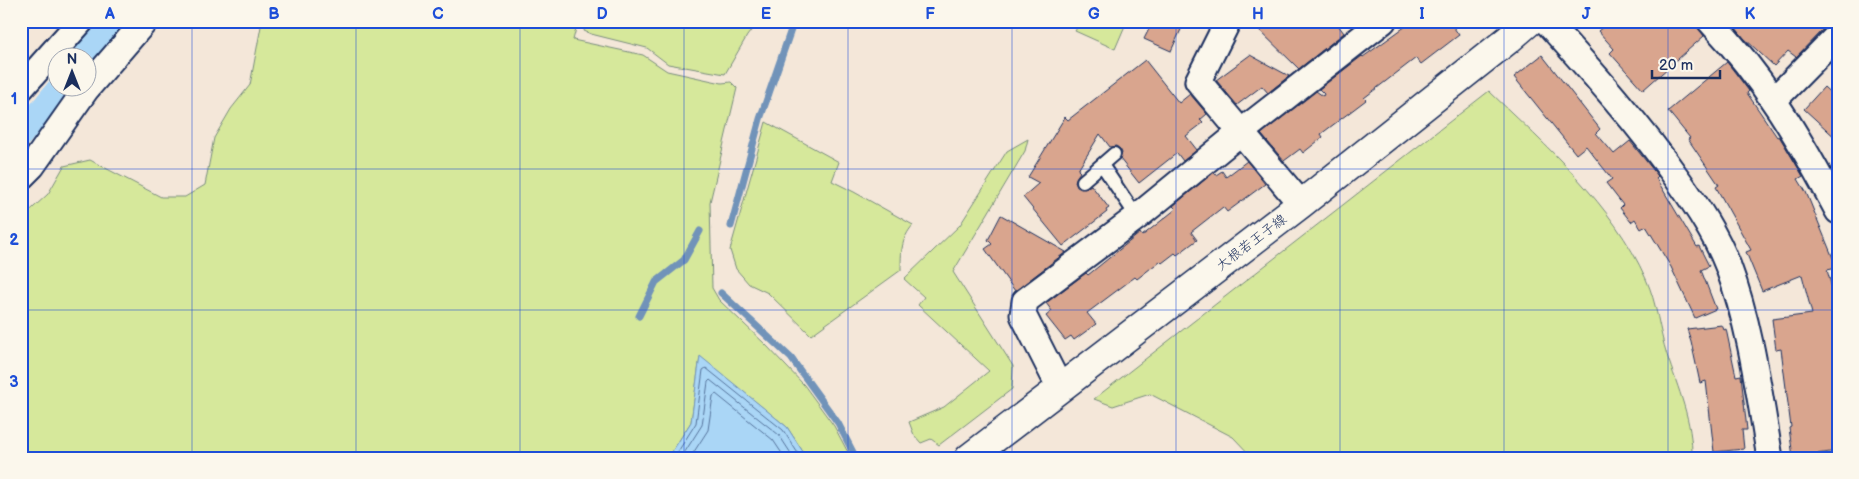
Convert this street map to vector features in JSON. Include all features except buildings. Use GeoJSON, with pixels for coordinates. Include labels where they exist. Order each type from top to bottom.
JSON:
{"type":"FeatureCollection","features":[{"type":"Feature","properties":{"kind":"street"},"geometry":{"type":"LineString","coordinates":[[62,48],[81,21]]}},
{"type":"Feature","properties":{"kind":"street"},"geometry":{"type":"LineString","coordinates":[[98,75],[145,21]]}},
{"type":"Feature","properties":{"kind":"street"},"geometry":{"type":"LineString","coordinates":[[1228,21],[1198,81],[1300,204]]}},
{"type":"Feature","properties":{"kind":"street"},"geometry":{"type":"LineString","coordinates":[[1060,388],[1023,315],[1025,301],[1137,217],[1241,132],[1383,21]]}},
{"type":"Feature","properties":{"kind":"street","name":"大根若王子線"},"geometry":{"type":"LineString","coordinates":[[969,458],[1300,204],[1530,21]]}},
{"type":"Feature","properties":{"kind":"street"},"geometry":{"type":"LineString","coordinates":[[1546,21],[1653,144],[1704,217],[1727,264],[1743,308],[1770,458]]}},
{"type":"Feature","properties":{"kind":"street"},"geometry":{"type":"LineString","coordinates":[[1710,21],[1738,51],[1774,100],[1820,176],[1838,211]]}},
{"type":"Feature","properties":{"kind":"street"},"geometry":{"type":"LineString","coordinates":[[1774,100],[1838,35]]}},
{"type":"Feature","properties":{"kind":"street"},"geometry":{"type":"LineString","coordinates":[[21,88],[48,65]]}},
{"type":"Feature","properties":{"kind":"street"},"geometry":{"type":"LineString","coordinates":[[21,177],[32,166],[80,98]]}},
{"type":"Feature","properties":{"kind":"lane"},"geometry":{"type":"LineString","coordinates":[[1083,181],[1114,154]]}},
{"type":"Feature","properties":{"kind":"lane"},"geometry":{"type":"LineString","coordinates":[[1102,165],[1137,217]]}},
{"type":"Feature","properties":{"kind":"green space"},"geometry":{"type":"Polygon","coordinates":[[[262,21],[578,21],[573,40],[643,55],[667,71],[722,83],[731,82],[737,88],[710,202],[712,288],[719,300],[804,385],[834,426],[851,458],[807,458],[787,427],[700,357],[691,422],[668,458],[21,458],[21,219],[48,194],[64,166],[90,160],[161,197],[185,197],[205,185],[214,138],[231,109],[250,85],[262,21]]]}},
{"type":"Feature","properties":{"kind":"green space"},"geometry":{"type":"Polygon","coordinates":[[[586,21],[758,21],[725,74],[668,64],[647,48],[584,31],[586,21]]]}},
{"type":"Feature","properties":{"kind":"green space"},"geometry":{"type":"Polygon","coordinates":[[[1081,21],[1127,21],[1115,49],[1075,31],[1081,21]]]}},
{"type":"Feature","properties":{"kind":"green space"},"geometry":{"type":"Polygon","coordinates":[[[1489,91],[1577,178],[1616,226],[1632,252],[1653,297],[1664,346],[1687,418],[1692,445],[1692,458],[1253,458],[1233,437],[1150,394],[1113,406],[1094,399],[1489,91]]]}},
{"type":"Feature","properties":{"kind":"green space"},"geometry":{"type":"Polygon","coordinates":[[[766,122],[839,162],[832,181],[913,225],[906,235],[902,246],[901,270],[811,335],[768,293],[749,284],[736,269],[730,250],[766,122]]]}},
{"type":"Feature","properties":{"kind":"green space"},"geometry":{"type":"Polygon","coordinates":[[[1028,139],[1025,151],[953,272],[1013,366],[1012,389],[939,445],[931,439],[921,443],[914,435],[909,422],[944,407],[989,371],[918,305],[924,297],[904,279],[960,225],[1007,151],[1028,139]]]}},
{"type":"Feature","properties":{"kind":"water"},"geometry":{"type":"Polygon","coordinates":[[[700,356],[787,427],[807,458],[668,458],[691,422],[700,356]]]}},
{"type":"Feature","properties":{"kind":"waterway"},"geometry":{"type":"LineString","coordinates":[[91,48],[112,21]]}},
{"type":"Feature","properties":{"kind":"waterway"},"geometry":{"type":"LineString","coordinates":[[731,226],[760,119],[794,21]]}},
{"type":"Feature","properties":{"kind":"waterway"},"geometry":{"type":"LineString","coordinates":[[21,135],[51,98]]}},
{"type":"Feature","properties":{"kind":"waterway"},"geometry":{"type":"LineString","coordinates":[[639,316],[656,282],[684,260],[700,231]]}},
{"type":"Feature","properties":{"kind":"waterway"},"geometry":{"type":"LineString","coordinates":[[721,293],[791,358],[838,423],[856,458]]}}]}
